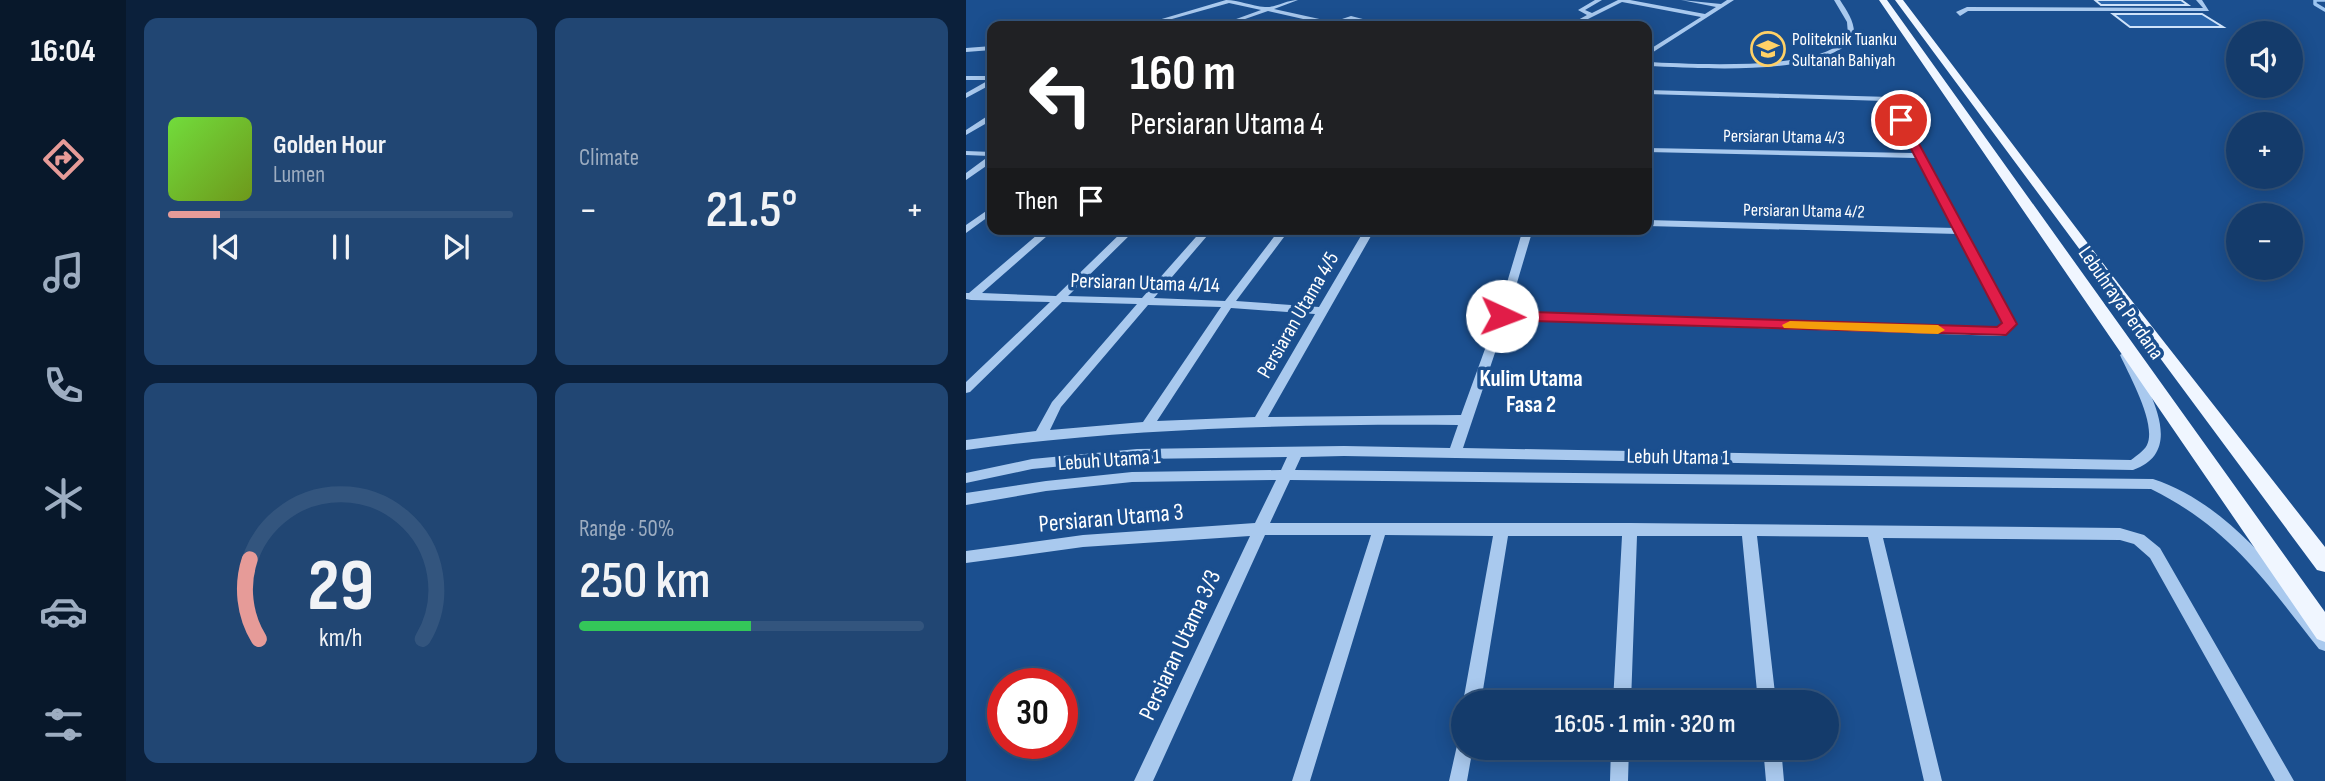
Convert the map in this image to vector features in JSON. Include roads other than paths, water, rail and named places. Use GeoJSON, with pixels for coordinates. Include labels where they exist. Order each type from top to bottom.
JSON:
{"type":"FeatureCollection","features":[{"type":"Feature","properties":{"kind":"main road","name":"Lebuhraya Perdana"},"geometry":{"type":"LineString","coordinates":[[1883,0],[2325,631]]}},
{"type":"Feature","properties":{"kind":"main road","name":"Lebuhraya Perdana"},"geometry":{"type":"LineString","coordinates":[[1899,0],[2325,563]]}},
{"type":"Feature","properties":{"kind":"street"},"geometry":{"type":"LineString","coordinates":[[1192,0],[1214,6]]}},
{"type":"Feature","properties":{"kind":"street"},"geometry":{"type":"LineString","coordinates":[[1159,21],[1231,0],[1320,21]]}},
{"type":"Feature","properties":{"kind":"street"},"geometry":{"type":"LineString","coordinates":[[1234,21],[1295,0]]}},
{"type":"Feature","properties":{"kind":"street"},"geometry":{"type":"LineString","coordinates":[[1592,15],[1581,9],[1599,0]]}},
{"type":"Feature","properties":{"kind":"street"},"geometry":{"type":"LineString","coordinates":[[1580,21],[1621,0],[1705,16]]}},
{"type":"Feature","properties":{"kind":"street"},"geometry":{"type":"LineString","coordinates":[[1684,0],[1709,5],[1731,0]]}},
{"type":"Feature","properties":{"kind":"street"},"geometry":{"type":"LineString","coordinates":[[1652,65],[1755,66],[1796,61],[1825,53],[1837,48],[1851,35],[1852,29],[1837,0]]}},
{"type":"Feature","properties":{"kind":"street"},"geometry":{"type":"LineString","coordinates":[[2019,0],[2027,8]]}},
{"type":"Feature","properties":{"kind":"street"},"geometry":{"type":"LineString","coordinates":[[2064,0],[2075,9]]}},
{"type":"Feature","properties":{"kind":"street"},"geometry":{"type":"LineString","coordinates":[[2091,0],[2105,11]]}},
{"type":"Feature","properties":{"kind":"street"},"geometry":{"type":"LineString","coordinates":[[1960,14],[1959,12],[1967,9],[2027,8],[2105,11],[2207,10],[2199,0]]}},
{"type":"Feature","properties":{"kind":"street"},"geometry":{"type":"LineString","coordinates":[[1652,51],[1705,16],[1718,3]]}},
{"type":"Feature","properties":{"kind":"street"},"geometry":{"type":"LineString","coordinates":[[1346,21],[1352,18],[1365,21]]}},
{"type":"Feature","properties":{"kind":"street"},"geometry":{"type":"LineString","coordinates":[[966,50],[987,48]]}},
{"type":"Feature","properties":{"kind":"street"},"geometry":{"type":"LineString","coordinates":[[966,78],[987,80]]}},
{"type":"Feature","properties":{"kind":"street"},"geometry":{"type":"LineString","coordinates":[[966,96],[987,83]]}},
{"type":"Feature","properties":{"kind":"street"},"geometry":{"type":"LineString","coordinates":[[1502,316],[2001,332],[2010,324],[1891,102],[1880,97],[1652,92]]}},
{"type":"Feature","properties":{"kind":"street"},"geometry":{"type":"LineString","coordinates":[[966,133],[987,120]]}},
{"type":"Feature","properties":{"kind":"street","name":"Persiaran Utama 4/3"},"geometry":{"type":"LineString","coordinates":[[1652,150],[1920,156]]}},
{"type":"Feature","properties":{"kind":"street"},"geometry":{"type":"LineString","coordinates":[[966,153],[987,155]]}},
{"type":"Feature","properties":{"kind":"street"},"geometry":{"type":"LineString","coordinates":[[966,177],[987,160]]}},
{"type":"Feature","properties":{"kind":"street"},"geometry":{"type":"LineString","coordinates":[[966,230],[987,214]]}},
{"type":"Feature","properties":{"kind":"street","name":"Persiaran Utama 4/2"},"geometry":{"type":"LineString","coordinates":[[1652,223],[1961,231]]}},
{"type":"Feature","properties":{"kind":"street"},"geometry":{"type":"LineString","coordinates":[[968,298],[1043,235]]}},
{"type":"Feature","properties":{"kind":"street"},"geometry":{"type":"LineString","coordinates":[[966,390],[1125,235]]}},
{"type":"Feature","properties":{"kind":"street"},"geometry":{"type":"LineString","coordinates":[[1041,433],[1056,405],[1203,235]]}},
{"type":"Feature","properties":{"kind":"street"},"geometry":{"type":"LineString","coordinates":[[1148,424],[1228,304],[1280,235]]}},
{"type":"Feature","properties":{"kind":"street","name":"Persiaran Utama 4/5"},"geometry":{"type":"LineString","coordinates":[[1260,419],[1367,235]]}},
{"type":"Feature","properties":{"kind":"street"},"geometry":{"type":"LineString","coordinates":[[1455,451],[1502,316],[1526,235]]}},
{"type":"Feature","properties":{"kind":"street","name":"Persiaran Utama 4/14"},"geometry":{"type":"LineString","coordinates":[[968,298],[1228,304],[1323,311]]}},
{"type":"Feature","properties":{"kind":"street","name":"Lebuh Utama 1"},"geometry":{"type":"LineString","coordinates":[[966,478],[1032,464],[1137,454],[1296,452],[1455,451],[2133,465],[2145,457],[2155,443],[2155,426],[2121,342]]}},
{"type":"Feature","properties":{"kind":"street"},"geometry":{"type":"LineString","coordinates":[[966,445],[1041,433],[1148,424],[1260,419],[1466,420]]}},
{"type":"Feature","properties":{"kind":"street","name":"Persiaran Utama 3/3"},"geometry":{"type":"LineString","coordinates":[[1143,781],[1296,452]]}},
{"type":"Feature","properties":{"kind":"street","name":"Lebuh Utama 1"},"geometry":{"type":"LineString","coordinates":[[966,499],[1046,486],[1132,477],[1286,475],[2153,484],[2197,505],[2236,537],[2325,643]]}},
{"type":"Feature","properties":{"kind":"street"},"geometry":{"type":"LineString","coordinates":[[1261,529],[1630,529],[2120,534],[2138,539],[2155,553],[2285,781]]}},
{"type":"Feature","properties":{"kind":"street","name":"Persiaran Utama 3"},"geometry":{"type":"LineString","coordinates":[[966,556],[1083,541],[1261,529]]}},
{"type":"Feature","properties":{"kind":"street"},"geometry":{"type":"LineString","coordinates":[[1301,781],[1380,529]]}},
{"type":"Feature","properties":{"kind":"street"},"geometry":{"type":"LineString","coordinates":[[1474,690],[1502,529]]}},
{"type":"Feature","properties":{"kind":"street"},"geometry":{"type":"LineString","coordinates":[[1623,690],[1630,529]]}},
{"type":"Feature","properties":{"kind":"street"},"geometry":{"type":"LineString","coordinates":[[1749,530],[1766,690]]}},
{"type":"Feature","properties":{"kind":"street"},"geometry":{"type":"LineString","coordinates":[[1874,532],[1933,781]]}},
{"type":"Feature","properties":{"kind":"street"},"geometry":{"type":"LineString","coordinates":[[1458,781],[1462,760]]}},
{"type":"Feature","properties":{"kind":"street"},"geometry":{"type":"LineString","coordinates":[[1619,781],[1620,760]]}},
{"type":"Feature","properties":{"kind":"street"},"geometry":{"type":"LineString","coordinates":[[1773,760],[1775,781]]}},
{"type":"Feature","properties":{"kind":"waterway"},"geometry":{"type":"LineString","coordinates":[[2325,0],[2315,0],[2315,4],[2325,10]]}},
{"type":"Feature","properties":{"kind":"place","name":"Politeknik Tuanku Sultanah Bahiyah"},"geometry":{"type":"Point","coordinates":[1768,49]}},
{"type":"Feature","properties":{"kind":"district","name":"Kulim Utama Fasa 2"},"geometry":{"type":"Point","coordinates":[1531,392]}}]}
